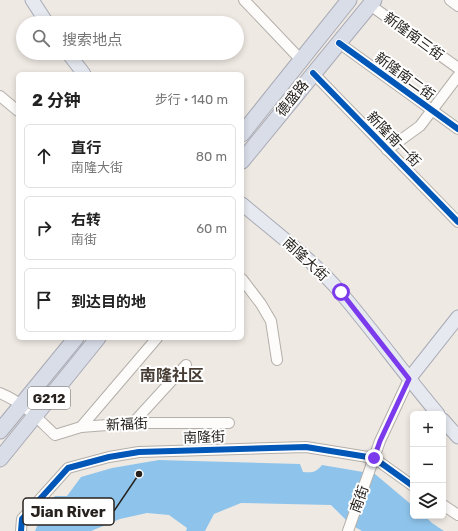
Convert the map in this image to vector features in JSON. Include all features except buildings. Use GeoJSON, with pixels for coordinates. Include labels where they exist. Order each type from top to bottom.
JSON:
{"type":"FeatureCollection","features":[{"type":"Feature","properties":{"kind":"highway"},"geometry":{"type":"LineString","coordinates":[[244,131],[349,0]]}},
{"type":"Feature","properties":{"kind":"highway","name":"德盛路"},"geometry":{"type":"LineString","coordinates":[[244,159],[372,2]]}},
{"type":"Feature","properties":{"kind":"highway","name":"G212"},"geometry":{"type":"LineString","coordinates":[[0,431],[74,340]]}},
{"type":"Feature","properties":{"kind":"highway","name":"G212"},"geometry":{"type":"LineString","coordinates":[[0,459],[96,340]]}},
{"type":"Feature","properties":{"kind":"main road"},"geometry":{"type":"LineString","coordinates":[[32,0],[42,16]]}},
{"type":"Feature","properties":{"kind":"main road"},"geometry":{"type":"LineString","coordinates":[[73,60],[82,72]]}},
{"type":"Feature","properties":{"kind":"main road","name":"南隆大街"},"geometry":{"type":"LineString","coordinates":[[244,206],[301,253],[341,292],[436,411]]}},
{"type":"Feature","properties":{"kind":"main road"},"geometry":{"type":"LineString","coordinates":[[409,379],[458,318]]}},
{"type":"Feature","properties":{"kind":"main road"},"geometry":{"type":"LineString","coordinates":[[446,423],[458,437]]}},
{"type":"Feature","properties":{"kind":"street"},"geometry":{"type":"LineString","coordinates":[[244,0],[301,60]]}},
{"type":"Feature","properties":{"kind":"street"},"geometry":{"type":"LineString","coordinates":[[450,0],[458,6]]}},
{"type":"Feature","properties":{"kind":"street","name":"新隆南三街"},"geometry":{"type":"LineString","coordinates":[[372,2],[458,68]]}},
{"type":"Feature","properties":{"kind":"street","name":"新隆南二街"},"geometry":{"type":"LineString","coordinates":[[339,43],[458,129]]}},
{"type":"Feature","properties":{"kind":"street","name":"新隆南一街"},"geometry":{"type":"LineString","coordinates":[[313,73],[458,222]]}},
{"type":"Feature","properties":{"kind":"street"},"geometry":{"type":"LineString","coordinates":[[387,150],[420,126],[458,76]]}},
{"type":"Feature","properties":{"kind":"street"},"geometry":{"type":"LineString","coordinates":[[0,96],[16,109]]}},
{"type":"Feature","properties":{"kind":"street"},"geometry":{"type":"LineString","coordinates":[[244,282],[261,304],[271,321],[277,360]]}},
{"type":"Feature","properties":{"kind":"street"},"geometry":{"type":"LineString","coordinates":[[81,427],[155,340]]}},
{"type":"Feature","properties":{"kind":"street"},"geometry":{"type":"LineString","coordinates":[[133,423],[186,365]]}},
{"type":"Feature","properties":{"kind":"street","name":"南街"},"geometry":{"type":"LineString","coordinates":[[348,531],[380,441],[409,379]]}},
{"type":"Feature","properties":{"kind":"street"},"geometry":{"type":"LineString","coordinates":[[0,393],[14,399],[35,415]]}},
{"type":"Feature","properties":{"kind":"street","name":"新福街"},"geometry":{"type":"LineString","coordinates":[[35,415],[55,435],[81,427],[133,423],[229,423]]}},
{"type":"Feature","properties":{"kind":"street","name":"南隆街"},"geometry":{"type":"LineString","coordinates":[[21,531],[22,519],[68,468],[109,457],[139,452],[306,447],[374,458],[410,484]]}},
{"type":"Feature","properties":{"kind":"street"},"geometry":{"type":"LineString","coordinates":[[446,507],[458,515]]}},
{"type":"Feature","properties":{"kind":"water"},"geometry":{"type":"Polygon","coordinates":[[[159,460],[300,464],[303,472],[314,472],[322,465],[375,474],[410,503],[410,519],[428,519],[444,531],[362,531],[350,524],[331,505],[241,503],[214,514],[205,531],[186,531],[187,528],[169,515],[147,513],[120,519],[91,531],[35,531],[43,512],[55,496],[67,496],[81,477],[112,468],[159,460]]]}},
{"type":"Feature","properties":{"kind":"cycle path"},"geometry":{"type":"LineString","coordinates":[[339,43],[458,129]]}},
{"type":"Feature","properties":{"kind":"cycle path"},"geometry":{"type":"LineString","coordinates":[[313,73],[458,222]]}},
{"type":"Feature","properties":{"kind":"cycle path"},"geometry":{"type":"LineString","coordinates":[[21,531],[22,519],[68,468],[109,457],[139,452],[306,447],[374,458],[410,484]]}},
{"type":"Feature","properties":{"kind":"place","name":"Jian River"},"geometry":{"type":"Point","coordinates":[139,474]}},
{"type":"Feature","properties":{"kind":"district","name":"南隆社区"},"geometry":{"type":"Point","coordinates":[172,375]}},
{"type":"Feature","properties":{"kind":"route"},"geometry":{"type":"LineString","coordinates":[[341,292],[409,379],[380,441],[374,458]]}}]}
